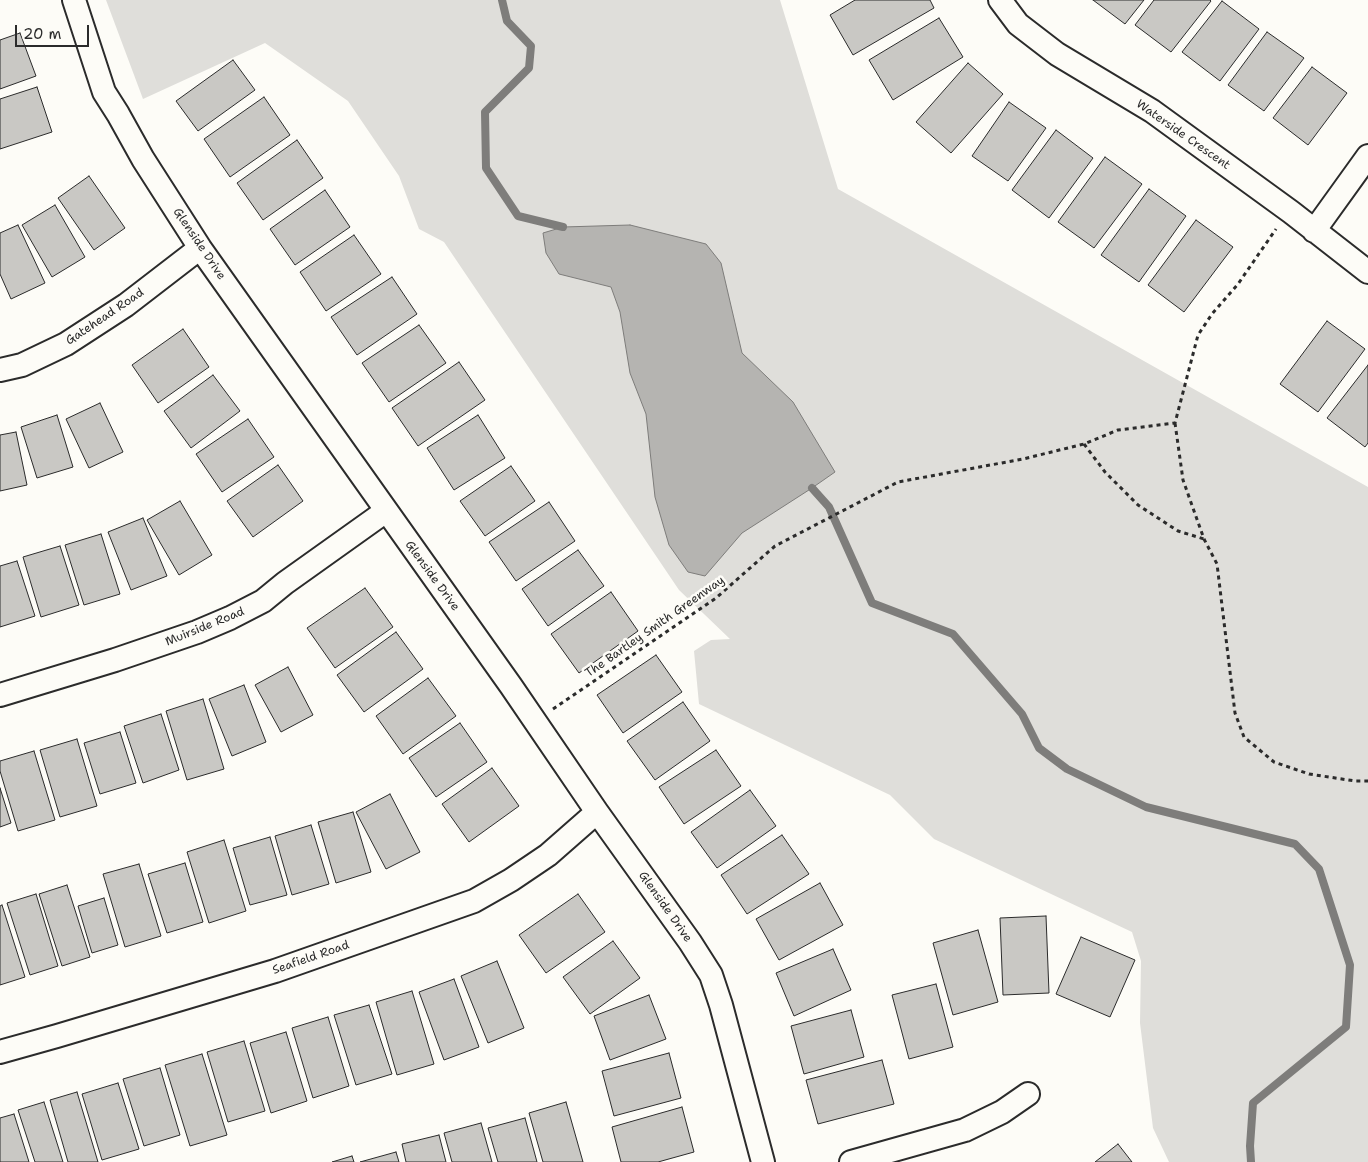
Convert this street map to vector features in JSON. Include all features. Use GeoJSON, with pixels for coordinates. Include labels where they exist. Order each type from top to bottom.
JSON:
{"type":"FeatureCollection","features":[{"type":"Feature","properties":{"kind":"street","name":"Glenside Drive"},"geometry":{"type":"LineString","coordinates":[[74,0],[104,92],[143,159],[200,248],[511,686],[596,812],[690,942],[711,975],[722,1005],[763,1162]]}},
{"type":"Feature","properties":{"kind":"street","name":"Waterside Crescent"},"geometry":{"type":"LineString","coordinates":[[1000,0],[1018,24],[1057,54],[1152,111],[1291,212],[1368,272]]}},
{"type":"Feature","properties":{"kind":"street"},"geometry":{"type":"LineString","coordinates":[[1314,231],[1368,156]]}},
{"type":"Feature","properties":{"kind":"street","name":"Gatehead Road"},"geometry":{"type":"LineString","coordinates":[[0,370],[22,365],[66,344],[126,305],[200,248]]}},
{"type":"Feature","properties":{"kind":"street","name":"Muirside Road"},"geometry":{"type":"LineString","coordinates":[[0,695],[116,660],[197,632],[230,618],[263,601],[386,511]]}},
{"type":"Feature","properties":{"kind":"street","name":"Seafield Road"},"geometry":{"type":"LineString","coordinates":[[0,1052],[275,971],[474,901],[511,880],[548,855],[596,812]]}},
{"type":"Feature","properties":{"kind":"street"},"geometry":{"type":"LineString","coordinates":[[851,1162],[965,1130],[1002,1112],[1028,1094]]}},
{"type":"Feature","properties":{"kind":"path"},"geometry":{"type":"LineString","coordinates":[[1291,212],[1271,235],[1238,284],[1212,314],[1198,335],[1175,423],[1183,480],[1204,539],[1217,564],[1235,712],[1244,736],[1274,762],[1310,774],[1355,781],[1368,781]]}},
{"type":"Feature","properties":{"kind":"path","name":"The Bartley Smith Greenway"},"geometry":{"type":"LineString","coordinates":[[534,722],[716,598],[775,546],[898,482],[1023,459],[1084,444],[1118,430],[1175,423]]}},
{"type":"Feature","properties":{"kind":"path"},"geometry":{"type":"LineString","coordinates":[[1084,444],[1105,472],[1138,505],[1178,531],[1204,539]]}},
{"type":"Feature","properties":{"kind":"shaded area"},"geometry":{"type":"Polygon","coordinates":[[[106,0],[780,0],[838,189],[1368,487],[1368,1162],[1169,1162],[1153,1128],[1140,1023],[1141,961],[1132,932],[934,839],[890,795],[699,704],[694,651],[711,640],[730,639],[679,590],[444,242],[419,229],[399,176],[348,101],[265,43],[143,99],[106,0]]]}},
{"type":"Feature","properties":{"kind":"shaded area"},"geometry":{"type":"Polygon","coordinates":[[[630,225],[706,244],[721,263],[742,353],[793,402],[835,472],[742,533],[705,576],[688,572],[669,545],[655,497],[646,414],[630,373],[620,312],[611,287],[559,274],[546,253],[543,233],[563,227],[630,225]]]}},
{"type":"Feature","properties":{"kind":"building"},"geometry":{"type":"Polygon","coordinates":[[[855,0],[930,0],[934,8],[853,55],[830,15],[855,0]]]}},
{"type":"Feature","properties":{"kind":"building"},"geometry":{"type":"Polygon","coordinates":[[[1093,0],[1144,0],[1125,24],[1093,0]]]}},
{"type":"Feature","properties":{"kind":"building"},"geometry":{"type":"Polygon","coordinates":[[[1154,0],[1211,1],[1171,52],[1135,25],[1154,0]]]}},
{"type":"Feature","properties":{"kind":"building"},"geometry":{"type":"Polygon","coordinates":[[[1222,1],[1259,29],[1220,81],[1182,52],[1222,1]]]}},
{"type":"Feature","properties":{"kind":"building"},"geometry":{"type":"Polygon","coordinates":[[[939,18],[963,57],[893,100],[869,60],[939,18]]]}},
{"type":"Feature","properties":{"kind":"building"},"geometry":{"type":"Polygon","coordinates":[[[1267,32],[1304,58],[1264,111],[1228,85],[1267,32]]]}},
{"type":"Feature","properties":{"kind":"building"},"geometry":{"type":"Polygon","coordinates":[[[20,33],[36,76],[0,89],[0,40],[20,33]]]}},
{"type":"Feature","properties":{"kind":"building"},"geometry":{"type":"Polygon","coordinates":[[[233,60],[255,90],[198,131],[176,101],[233,60]]]}},
{"type":"Feature","properties":{"kind":"building"},"geometry":{"type":"Polygon","coordinates":[[[968,63],[1003,94],[951,153],[916,122],[968,63]]]}},
{"type":"Feature","properties":{"kind":"building"},"geometry":{"type":"Polygon","coordinates":[[[1312,67],[1347,93],[1308,145],[1273,118],[1312,67]]]}},
{"type":"Feature","properties":{"kind":"building"},"geometry":{"type":"Polygon","coordinates":[[[37,87],[52,132],[0,149],[0,99],[37,87]]]}},
{"type":"Feature","properties":{"kind":"building"},"geometry":{"type":"Polygon","coordinates":[[[264,97],[290,135],[230,177],[204,139],[264,97]]]}},
{"type":"Feature","properties":{"kind":"building"},"geometry":{"type":"Polygon","coordinates":[[[1009,102],[1046,128],[1008,181],[972,156],[1009,102]]]}},
{"type":"Feature","properties":{"kind":"building"},"geometry":{"type":"Polygon","coordinates":[[[1056,130],[1093,158],[1049,218],[1012,190],[1056,130]]]}},
{"type":"Feature","properties":{"kind":"building"},"geometry":{"type":"Polygon","coordinates":[[[297,140],[323,178],[263,220],[237,183],[297,140]]]}},
{"type":"Feature","properties":{"kind":"building"},"geometry":{"type":"Polygon","coordinates":[[[1105,157],[1142,184],[1094,248],[1058,222],[1105,157]]]}},
{"type":"Feature","properties":{"kind":"building"},"geometry":{"type":"Polygon","coordinates":[[[89,176],[125,228],[94,250],[58,198],[89,176]]]}},
{"type":"Feature","properties":{"kind":"building"},"geometry":{"type":"Polygon","coordinates":[[[1149,189],[1186,216],[1139,282],[1101,255],[1149,189]]]}},
{"type":"Feature","properties":{"kind":"building"},"geometry":{"type":"Polygon","coordinates":[[[325,190],[350,227],[295,265],[270,229],[325,190]]]}},
{"type":"Feature","properties":{"kind":"building"},"geometry":{"type":"Polygon","coordinates":[[[55,205],[85,257],[52,277],[22,225],[55,205]]]}},
{"type":"Feature","properties":{"kind":"building"},"geometry":{"type":"Polygon","coordinates":[[[1196,220],[1233,247],[1184,312],[1148,285],[1196,220]]]}},
{"type":"Feature","properties":{"kind":"building"},"geometry":{"type":"Polygon","coordinates":[[[18,225],[45,283],[11,299],[0,274],[0,233],[18,225]]]}},
{"type":"Feature","properties":{"kind":"building"},"geometry":{"type":"Polygon","coordinates":[[[354,235],[381,274],[326,311],[300,272],[354,235]]]}},
{"type":"Feature","properties":{"kind":"building"},"geometry":{"type":"Polygon","coordinates":[[[392,277],[417,314],[357,355],[331,317],[392,277]]]}},
{"type":"Feature","properties":{"kind":"building"},"geometry":{"type":"Polygon","coordinates":[[[1327,321],[1365,349],[1318,412],[1280,384],[1327,321]]]}},
{"type":"Feature","properties":{"kind":"building"},"geometry":{"type":"Polygon","coordinates":[[[419,325],[446,363],[389,402],[362,363],[419,325]]]}},
{"type":"Feature","properties":{"kind":"building"},"geometry":{"type":"Polygon","coordinates":[[[183,329],[209,367],[158,403],[132,365],[183,329]]]}},
{"type":"Feature","properties":{"kind":"building"},"geometry":{"type":"Polygon","coordinates":[[[459,362],[485,400],[418,446],[392,408],[459,362]]]}},
{"type":"Feature","properties":{"kind":"building"},"geometry":{"type":"Polygon","coordinates":[[[1368,365],[1368,443],[1365,447],[1327,418],[1368,365]]]}},
{"type":"Feature","properties":{"kind":"building"},"geometry":{"type":"Polygon","coordinates":[[[213,375],[240,411],[191,448],[164,411],[213,375]]]}},
{"type":"Feature","properties":{"kind":"building"},"geometry":{"type":"Polygon","coordinates":[[[100,403],[123,452],[89,468],[66,419],[100,403]]]}},
{"type":"Feature","properties":{"kind":"building"},"geometry":{"type":"Polygon","coordinates":[[[57,415],[73,467],[37,478],[21,427],[57,415]]]}},
{"type":"Feature","properties":{"kind":"building"},"geometry":{"type":"Polygon","coordinates":[[[478,415],[505,458],[454,490],[427,448],[478,415]]]}},
{"type":"Feature","properties":{"kind":"building"},"geometry":{"type":"Polygon","coordinates":[[[248,419],[274,457],[222,492],[196,454],[248,419]]]}},
{"type":"Feature","properties":{"kind":"building"},"geometry":{"type":"Polygon","coordinates":[[[16,432],[27,485],[0,491],[0,435],[16,432]]]}},
{"type":"Feature","properties":{"kind":"building"},"geometry":{"type":"Polygon","coordinates":[[[278,465],[303,501],[253,537],[227,501],[278,465]]]}},
{"type":"Feature","properties":{"kind":"building"},"geometry":{"type":"Polygon","coordinates":[[[511,466],[535,501],[485,536],[460,501],[511,466]]]}},
{"type":"Feature","properties":{"kind":"building"},"geometry":{"type":"Polygon","coordinates":[[[180,501],[212,555],[179,575],[147,520],[180,501]]]}},
{"type":"Feature","properties":{"kind":"building"},"geometry":{"type":"Polygon","coordinates":[[[549,502],[575,541],[516,581],[489,542],[549,502]]]}},
{"type":"Feature","properties":{"kind":"building"},"geometry":{"type":"Polygon","coordinates":[[[143,518],[167,576],[131,590],[108,532],[143,518]]]}},
{"type":"Feature","properties":{"kind":"building"},"geometry":{"type":"Polygon","coordinates":[[[101,534],[120,594],[84,605],[65,545],[101,534]]]}},
{"type":"Feature","properties":{"kind":"building"},"geometry":{"type":"Polygon","coordinates":[[[60,546],[79,605],[41,617],[23,557],[60,546]]]}},
{"type":"Feature","properties":{"kind":"building"},"geometry":{"type":"Polygon","coordinates":[[[578,550],[604,586],[548,626],[522,589],[578,550]]]}},
{"type":"Feature","properties":{"kind":"building"},"geometry":{"type":"Polygon","coordinates":[[[17,561],[35,616],[0,627],[0,566],[17,561]]]}},
{"type":"Feature","properties":{"kind":"building"},"geometry":{"type":"Polygon","coordinates":[[[365,588],[393,627],[335,668],[307,628],[365,588]]]}},
{"type":"Feature","properties":{"kind":"building"},"geometry":{"type":"Polygon","coordinates":[[[611,592],[638,631],[579,673],[551,634],[611,592]]]}},
{"type":"Feature","properties":{"kind":"building"},"geometry":{"type":"Polygon","coordinates":[[[396,632],[423,669],[364,712],[337,675],[396,632]]]}},
{"type":"Feature","properties":{"kind":"building"},"geometry":{"type":"Polygon","coordinates":[[[656,655],[682,692],[623,733],[597,695],[656,655]]]}},
{"type":"Feature","properties":{"kind":"building"},"geometry":{"type":"Polygon","coordinates":[[[288,667],[313,715],[281,732],[255,685],[288,667]]]}},
{"type":"Feature","properties":{"kind":"building"},"geometry":{"type":"Polygon","coordinates":[[[428,678],[456,716],[403,754],[376,716],[428,678]]]}},
{"type":"Feature","properties":{"kind":"building"},"geometry":{"type":"Polygon","coordinates":[[[244,685],[266,742],[232,756],[209,699],[244,685]]]}},
{"type":"Feature","properties":{"kind":"building"},"geometry":{"type":"Polygon","coordinates":[[[203,699],[224,769],[187,780],[166,711],[203,699]]]}},
{"type":"Feature","properties":{"kind":"building"},"geometry":{"type":"Polygon","coordinates":[[[683,702],[710,741],[655,780],[627,741],[683,702]]]}},
{"type":"Feature","properties":{"kind":"building"},"geometry":{"type":"Polygon","coordinates":[[[161,714],[179,770],[143,783],[124,726],[161,714]]]}},
{"type":"Feature","properties":{"kind":"building"},"geometry":{"type":"Polygon","coordinates":[[[460,723],[487,762],[436,797],[409,758],[460,723]]]}},
{"type":"Feature","properties":{"kind":"building"},"geometry":{"type":"Polygon","coordinates":[[[120,732],[136,783],[100,794],[84,743],[120,732]]]}},
{"type":"Feature","properties":{"kind":"building"},"geometry":{"type":"Polygon","coordinates":[[[77,739],[97,806],[60,817],[40,750],[77,739]]]}},
{"type":"Feature","properties":{"kind":"building"},"geometry":{"type":"Polygon","coordinates":[[[716,750],[741,786],[684,824],[659,787],[716,750]]]}},
{"type":"Feature","properties":{"kind":"building"},"geometry":{"type":"Polygon","coordinates":[[[34,751],[55,820],[18,831],[0,771],[0,761],[34,751]]]}},
{"type":"Feature","properties":{"kind":"building"},"geometry":{"type":"Polygon","coordinates":[[[492,768],[519,806],[469,842],[442,804],[492,768]]]}},
{"type":"Feature","properties":{"kind":"building"},"geometry":{"type":"Polygon","coordinates":[[[0,788],[11,823],[0,827],[0,788]]]}},
{"type":"Feature","properties":{"kind":"building"},"geometry":{"type":"Polygon","coordinates":[[[750,790],[776,826],[717,868],[691,832],[750,790]]]}},
{"type":"Feature","properties":{"kind":"building"},"geometry":{"type":"Polygon","coordinates":[[[390,794],[420,852],[386,869],[356,812],[390,794]]]}},
{"type":"Feature","properties":{"kind":"building"},"geometry":{"type":"Polygon","coordinates":[[[353,812],[371,872],[336,883],[318,822],[353,812]]]}},
{"type":"Feature","properties":{"kind":"building"},"geometry":{"type":"Polygon","coordinates":[[[311,825],[329,884],[292,895],[275,836],[311,825]]]}},
{"type":"Feature","properties":{"kind":"building"},"geometry":{"type":"Polygon","coordinates":[[[782,835],[809,874],[747,914],[721,875],[782,835]]]}},
{"type":"Feature","properties":{"kind":"building"},"geometry":{"type":"Polygon","coordinates":[[[270,837],[287,895],[250,905],[233,848],[270,837]]]}},
{"type":"Feature","properties":{"kind":"building"},"geometry":{"type":"Polygon","coordinates":[[[224,840],[246,911],[209,923],[187,852],[224,840]]]}},
{"type":"Feature","properties":{"kind":"building"},"geometry":{"type":"Polygon","coordinates":[[[185,863],[203,922],[167,933],[148,874],[185,863]]]}},
{"type":"Feature","properties":{"kind":"building"},"geometry":{"type":"Polygon","coordinates":[[[139,864],[161,936],[125,947],[103,874],[139,864]]]}},
{"type":"Feature","properties":{"kind":"building"},"geometry":{"type":"Polygon","coordinates":[[[820,883],[843,925],[779,960],[756,919],[820,883]]]}},
{"type":"Feature","properties":{"kind":"building"},"geometry":{"type":"Polygon","coordinates":[[[67,885],[90,957],[62,966],[39,894],[67,885]]]}},
{"type":"Feature","properties":{"kind":"building"},"geometry":{"type":"Polygon","coordinates":[[[36,894],[58,966],[30,975],[7,903],[36,894]]]}},
{"type":"Feature","properties":{"kind":"building"},"geometry":{"type":"Polygon","coordinates":[[[578,894],[605,932],[546,973],[519,935],[578,894]]]}},
{"type":"Feature","properties":{"kind":"building"},"geometry":{"type":"Polygon","coordinates":[[[104,898],[118,945],[92,953],[78,906],[104,898]]]}},
{"type":"Feature","properties":{"kind":"building"},"geometry":{"type":"Polygon","coordinates":[[[2,905],[25,977],[0,985],[0,906],[2,905]]]}},
{"type":"Feature","properties":{"kind":"building"},"geometry":{"type":"Polygon","coordinates":[[[1046,916],[1049,993],[1003,995],[1000,918],[1046,916]]]}},
{"type":"Feature","properties":{"kind":"building"},"geometry":{"type":"Polygon","coordinates":[[[978,930],[998,1002],[953,1015],[933,943],[978,930]]]}},
{"type":"Feature","properties":{"kind":"building"},"geometry":{"type":"Polygon","coordinates":[[[1081,937],[1135,960],[1110,1017],[1056,994],[1081,937]]]}},
{"type":"Feature","properties":{"kind":"building"},"geometry":{"type":"Polygon","coordinates":[[[613,941],[640,978],[590,1014],[563,977],[613,941]]]}},
{"type":"Feature","properties":{"kind":"building"},"geometry":{"type":"Polygon","coordinates":[[[833,949],[851,990],[794,1016],[776,973],[833,949]]]}},
{"type":"Feature","properties":{"kind":"building"},"geometry":{"type":"Polygon","coordinates":[[[497,961],[524,1028],[488,1043],[461,976],[497,961]]]}},
{"type":"Feature","properties":{"kind":"building"},"geometry":{"type":"Polygon","coordinates":[[[454,979],[479,1047],[444,1060],[419,992],[454,979]]]}},
{"type":"Feature","properties":{"kind":"building"},"geometry":{"type":"Polygon","coordinates":[[[936,984],[953,1047],[909,1059],[892,995],[936,984]]]}},
{"type":"Feature","properties":{"kind":"building"},"geometry":{"type":"Polygon","coordinates":[[[412,991],[434,1064],[397,1075],[376,1002],[412,991]]]}},
{"type":"Feature","properties":{"kind":"building"},"geometry":{"type":"Polygon","coordinates":[[[649,995],[666,1039],[610,1060],[594,1016],[649,995]]]}},
{"type":"Feature","properties":{"kind":"building"},"geometry":{"type":"Polygon","coordinates":[[[369,1005],[392,1074],[356,1085],[334,1015],[369,1005]]]}},
{"type":"Feature","properties":{"kind":"building"},"geometry":{"type":"Polygon","coordinates":[[[851,1010],[864,1057],[804,1074],[791,1026],[851,1010]]]}},
{"type":"Feature","properties":{"kind":"building"},"geometry":{"type":"Polygon","coordinates":[[[328,1017],[349,1086],[313,1098],[292,1028],[328,1017]]]}},
{"type":"Feature","properties":{"kind":"building"},"geometry":{"type":"Polygon","coordinates":[[[286,1032],[307,1101],[271,1113],[250,1043],[286,1032]]]}},
{"type":"Feature","properties":{"kind":"building"},"geometry":{"type":"Polygon","coordinates":[[[244,1041],[265,1111],[228,1122],[207,1052],[244,1041]]]}},
{"type":"Feature","properties":{"kind":"building"},"geometry":{"type":"Polygon","coordinates":[[[669,1053],[681,1098],[614,1116],[602,1071],[669,1053]]]}},
{"type":"Feature","properties":{"kind":"building"},"geometry":{"type":"Polygon","coordinates":[[[202,1054],[227,1135],[190,1146],[165,1065],[202,1054]]]}},
{"type":"Feature","properties":{"kind":"building"},"geometry":{"type":"Polygon","coordinates":[[[882,1060],[894,1104],[818,1124],[806,1080],[882,1060]]]}},
{"type":"Feature","properties":{"kind":"building"},"geometry":{"type":"Polygon","coordinates":[[[160,1068],[180,1135],[144,1146],[123,1079],[160,1068]]]}},
{"type":"Feature","properties":{"kind":"building"},"geometry":{"type":"Polygon","coordinates":[[[118,1083],[139,1149],[102,1160],[82,1094],[118,1083]]]}},
{"type":"Feature","properties":{"kind":"building"},"geometry":{"type":"Polygon","coordinates":[[[77,1092],[98,1162],[68,1162],[50,1100],[77,1092]]]}},
{"type":"Feature","properties":{"kind":"building"},"geometry":{"type":"Polygon","coordinates":[[[44,1102],[63,1162],[35,1162],[18,1110],[44,1102]]]}},
{"type":"Feature","properties":{"kind":"building"},"geometry":{"type":"Polygon","coordinates":[[[566,1102],[583,1162],[543,1162],[529,1113],[566,1102]]]}},
{"type":"Feature","properties":{"kind":"building"},"geometry":{"type":"Polygon","coordinates":[[[682,1107],[694,1152],[658,1162],[621,1162],[612,1127],[682,1107]]]}},
{"type":"Feature","properties":{"kind":"building"},"geometry":{"type":"Polygon","coordinates":[[[14,1114],[29,1162],[0,1162],[0,1118],[14,1114]]]}},
{"type":"Feature","properties":{"kind":"building"},"geometry":{"type":"Polygon","coordinates":[[[525,1118],[537,1162],[498,1162],[488,1128],[525,1118]]]}},
{"type":"Feature","properties":{"kind":"building"},"geometry":{"type":"Polygon","coordinates":[[[481,1123],[492,1162],[452,1162],[444,1133],[481,1123]]]}},
{"type":"Feature","properties":{"kind":"building"},"geometry":{"type":"Polygon","coordinates":[[[439,1135],[446,1162],[406,1162],[402,1144],[439,1135]]]}},
{"type":"Feature","properties":{"kind":"building"},"geometry":{"type":"Polygon","coordinates":[[[1118,1144],[1132,1162],[1095,1162],[1118,1144]]]}},
{"type":"Feature","properties":{"kind":"building"},"geometry":{"type":"Polygon","coordinates":[[[396,1152],[399,1162],[360,1162],[396,1152]]]}},
{"type":"Feature","properties":{"kind":"building"},"geometry":{"type":"Polygon","coordinates":[[[352,1156],[354,1162],[332,1162],[352,1156]]]}},
{"type":"Feature","properties":{"kind":"waterway"},"geometry":{"type":"LineString","coordinates":[[502,0],[507,21],[531,46],[529,68],[485,112],[486,168],[518,216],[563,227]]}},
{"type":"Feature","properties":{"kind":"waterway"},"geometry":{"type":"LineString","coordinates":[[812,488],[829,507],[872,603],[953,634],[1022,714],[1039,748],[1067,769],[1146,807],[1295,844],[1319,869],[1350,965],[1346,1027],[1253,1103],[1250,1146],[1251,1162]]}}]}
